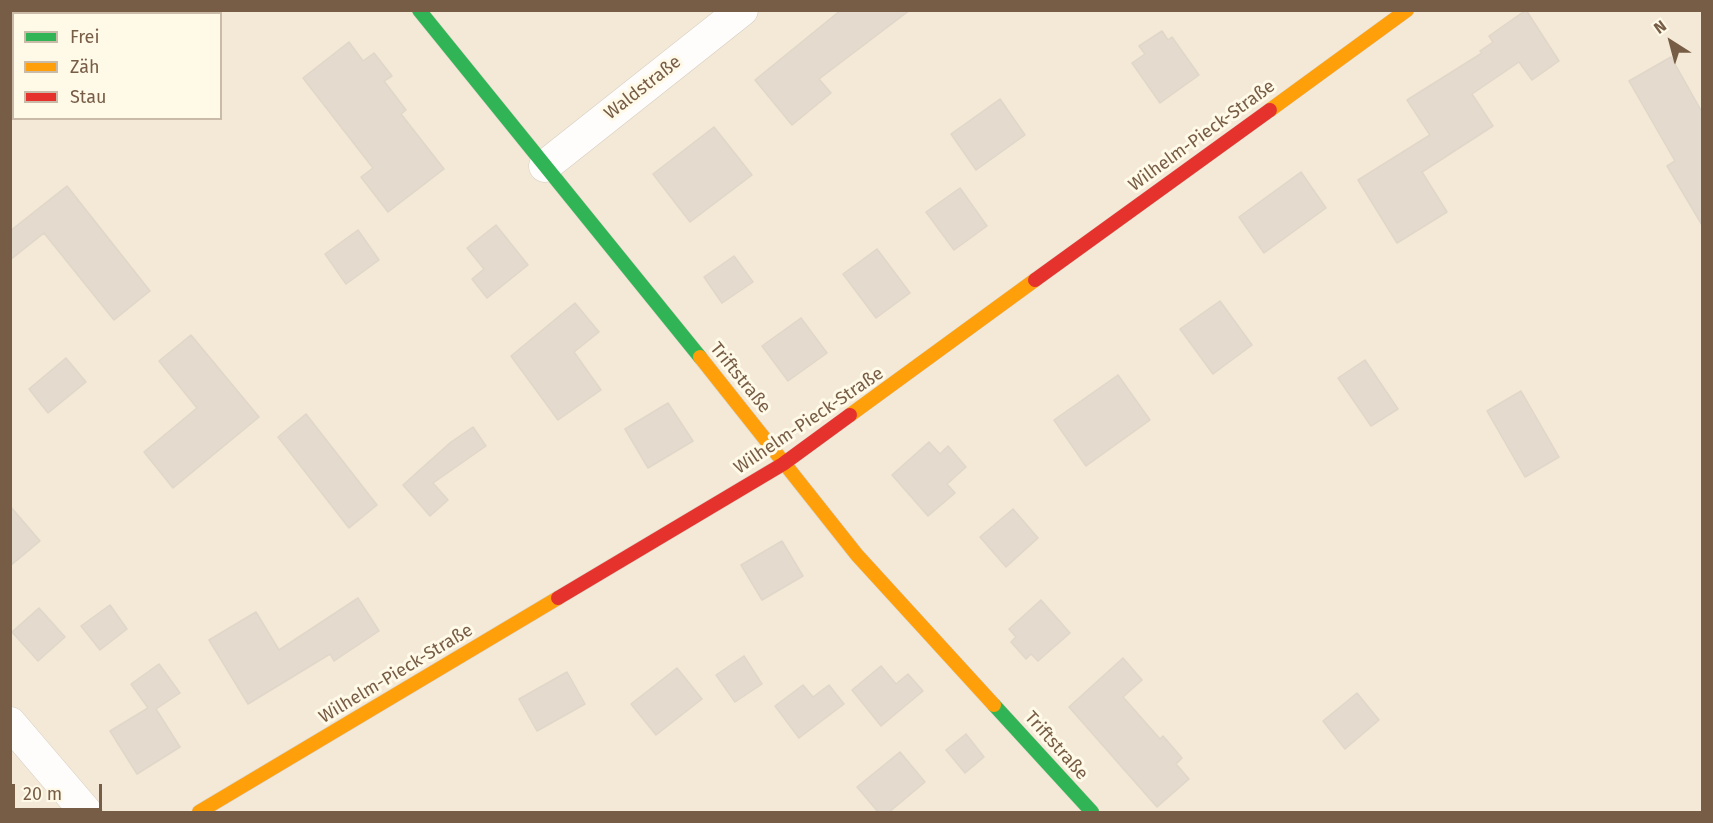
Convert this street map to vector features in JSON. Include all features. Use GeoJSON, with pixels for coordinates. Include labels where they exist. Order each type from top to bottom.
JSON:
{"type":"FeatureCollection","features":[{"type":"Feature","properties":{"kind":"street","name":"Triftstraße"},"geometry":{"type":"LineString","coordinates":[[420,10],[857,555],[1092,813]]}},
{"type":"Feature","properties":{"kind":"street","name":"Waldstraße"},"geometry":{"type":"LineString","coordinates":[[545,166],[742,10]]}},
{"type":"Feature","properties":{"kind":"street","name":"Wilhelm-Pieck-Straße"},"geometry":{"type":"LineString","coordinates":[[199,813],[783,464],[1407,10]]}},
{"type":"Feature","properties":{"kind":"street"},"geometry":{"type":"LineString","coordinates":[[10,723],[86,813]]}},
{"type":"Feature","properties":{"kind":"shaded area"},"geometry":{"type":"Polygon","coordinates":[[[11,11],[1702,11],[1702,812],[11,812],[11,11]]]}},
{"type":"Feature","properties":{"kind":"building"},"geometry":{"type":"Polygon","coordinates":[[[841,10],[910,10],[819,79],[831,93],[792,125],[755,80],[841,10]]]}},
{"type":"Feature","properties":{"kind":"building"},"geometry":{"type":"Polygon","coordinates":[[[1526,10],[1559,61],[1532,80],[1519,62],[1472,94],[1493,126],[1422,172],[1447,212],[1397,243],[1358,180],[1430,135],[1407,100],[1482,53],[1480,51],[1493,42],[1489,36],[1526,10]]]}},
{"type":"Feature","properties":{"kind":"building"},"geometry":{"type":"Polygon","coordinates":[[[1162,31],[1168,40],[1172,37],[1199,75],[1160,103],[1132,63],[1145,54],[1139,46],[1162,31]]]}},
{"type":"Feature","properties":{"kind":"building"},"geometry":{"type":"Polygon","coordinates":[[[349,42],[363,61],[374,53],[392,76],[384,81],[406,110],[401,114],[444,169],[388,212],[361,177],[373,168],[303,78],[349,42]]]}},
{"type":"Feature","properties":{"kind":"building"},"geometry":{"type":"Polygon","coordinates":[[[1671,57],[1702,112],[1702,225],[1667,166],[1675,161],[1629,81],[1671,57]]]}},
{"type":"Feature","properties":{"kind":"building"},"geometry":{"type":"Polygon","coordinates":[[[1000,99],[1025,135],[976,170],[951,134],[1000,99]]]}},
{"type":"Feature","properties":{"kind":"building"},"geometry":{"type":"Polygon","coordinates":[[[714,127],[752,175],[690,222],[653,174],[714,127]]]}},
{"type":"Feature","properties":{"kind":"building"},"geometry":{"type":"Polygon","coordinates":[[[1301,172],[1326,208],[1264,253],[1239,217],[1301,172]]]}},
{"type":"Feature","properties":{"kind":"building"},"geometry":{"type":"Polygon","coordinates":[[[67,186],[150,291],[114,320],[44,233],[10,260],[10,231],[67,186]]]}},
{"type":"Feature","properties":{"kind":"building"},"geometry":{"type":"Polygon","coordinates":[[[960,188],[987,226],[954,250],[926,212],[960,188]]]}},
{"type":"Feature","properties":{"kind":"building"},"geometry":{"type":"Polygon","coordinates":[[[496,225],[528,265],[487,298],[472,279],[484,269],[467,248],[496,225]]]}},
{"type":"Feature","properties":{"kind":"building"},"geometry":{"type":"Polygon","coordinates":[[[358,230],[379,260],[346,284],[325,254],[358,230]]]}},
{"type":"Feature","properties":{"kind":"building"},"geometry":{"type":"Polygon","coordinates":[[[877,249],[910,293],[876,318],[843,274],[877,249]]]}},
{"type":"Feature","properties":{"kind":"building"},"geometry":{"type":"Polygon","coordinates":[[[734,256],[753,282],[722,303],[704,277],[734,256]]]}},
{"type":"Feature","properties":{"kind":"building"},"geometry":{"type":"Polygon","coordinates":[[[1220,301],[1252,345],[1213,374],[1180,329],[1220,301]]]}},
{"type":"Feature","properties":{"kind":"building"},"geometry":{"type":"Polygon","coordinates":[[[575,303],[599,332],[574,352],[601,390],[558,420],[511,356],[575,303]]]}},
{"type":"Feature","properties":{"kind":"building"},"geometry":{"type":"Polygon","coordinates":[[[801,318],[827,353],[788,381],[762,346],[801,318]]]}},
{"type":"Feature","properties":{"kind":"building"},"geometry":{"type":"Polygon","coordinates":[[[191,335],[259,417],[173,488],[144,452],[197,408],[159,361],[191,335]]]}},
{"type":"Feature","properties":{"kind":"building"},"geometry":{"type":"Polygon","coordinates":[[[66,358],[86,382],[48,413],[29,389],[66,358]]]}},
{"type":"Feature","properties":{"kind":"building"},"geometry":{"type":"Polygon","coordinates":[[[1365,360],[1398,409],[1371,426],[1338,378],[1365,360]]]}},
{"type":"Feature","properties":{"kind":"building"},"geometry":{"type":"Polygon","coordinates":[[[1118,375],[1150,420],[1086,466],[1054,420],[1118,375]]]}},
{"type":"Feature","properties":{"kind":"building"},"geometry":{"type":"Polygon","coordinates":[[[1521,391],[1559,457],[1525,477],[1487,411],[1521,391]]]}},
{"type":"Feature","properties":{"kind":"building"},"geometry":{"type":"Polygon","coordinates":[[[668,403],[693,441],[648,468],[625,429],[668,403]]]}},
{"type":"Feature","properties":{"kind":"building"},"geometry":{"type":"Polygon","coordinates":[[[306,414],[377,505],[349,528],[278,437],[306,414]]]}},
{"type":"Feature","properties":{"kind":"building"},"geometry":{"type":"Polygon","coordinates":[[[473,427],[486,446],[433,483],[448,500],[430,516],[403,485],[451,442],[473,427]]]}},
{"type":"Feature","properties":{"kind":"building"},"geometry":{"type":"Polygon","coordinates":[[[929,442],[940,454],[948,446],[966,467],[947,484],[955,493],[928,516],[892,475],[929,442]]]}},
{"type":"Feature","properties":{"kind":"building"},"geometry":{"type":"Polygon","coordinates":[[[10,506],[40,541],[10,566],[10,506]]]}},
{"type":"Feature","properties":{"kind":"building"},"geometry":{"type":"Polygon","coordinates":[[[1013,509],[1038,538],[1006,567],[980,537],[1013,509]]]}},
{"type":"Feature","properties":{"kind":"building"},"geometry":{"type":"Polygon","coordinates":[[[782,541],[803,576],[762,600],[741,565],[782,541]]]}},
{"type":"Feature","properties":{"kind":"building"},"geometry":{"type":"Polygon","coordinates":[[[358,598],[379,631],[334,661],[330,654],[248,704],[209,640],[256,612],[279,650],[358,598]]]}},
{"type":"Feature","properties":{"kind":"building"},"geometry":{"type":"Polygon","coordinates":[[[1041,600],[1070,633],[1038,661],[1031,654],[1026,659],[1011,642],[1016,637],[1009,629],[1041,600]]]}},
{"type":"Feature","properties":{"kind":"building"},"geometry":{"type":"Polygon","coordinates":[[[110,605],[127,629],[100,650],[81,626],[110,605]]]}},
{"type":"Feature","properties":{"kind":"building"},"geometry":{"type":"Polygon","coordinates":[[[39,608],[65,637],[38,661],[12,632],[39,608]]]}},
{"type":"Feature","properties":{"kind":"building"},"geometry":{"type":"Polygon","coordinates":[[[744,656],[762,684],[735,702],[716,675],[744,656]]]}},
{"type":"Feature","properties":{"kind":"building"},"geometry":{"type":"Polygon","coordinates":[[[1123,658],[1142,680],[1123,697],[1160,739],[1163,736],[1182,758],[1176,764],[1189,779],[1157,807],[1069,707],[1123,658]]]}},
{"type":"Feature","properties":{"kind":"building"},"geometry":{"type":"Polygon","coordinates":[[[159,664],[180,693],[156,709],[180,747],[137,774],[110,731],[148,708],[131,684],[159,664]]]}},
{"type":"Feature","properties":{"kind":"building"},"geometry":{"type":"Polygon","coordinates":[[[881,666],[896,684],[908,674],[923,691],[881,726],[852,690],[881,666]]]}},
{"type":"Feature","properties":{"kind":"building"},"geometry":{"type":"Polygon","coordinates":[[[677,668],[702,699],[656,735],[631,704],[677,668]]]}},
{"type":"Feature","properties":{"kind":"building"},"geometry":{"type":"Polygon","coordinates":[[[567,672],[585,704],[537,731],[519,699],[567,672]]]}},
{"type":"Feature","properties":{"kind":"building"},"geometry":{"type":"Polygon","coordinates":[[[803,685],[813,697],[829,685],[844,704],[799,738],[775,706],[803,685]]]}},
{"type":"Feature","properties":{"kind":"building"},"geometry":{"type":"Polygon","coordinates":[[[1357,693],[1379,720],[1345,749],[1323,721],[1357,693]]]}},
{"type":"Feature","properties":{"kind":"building"},"geometry":{"type":"Polygon","coordinates":[[[966,734],[984,757],[965,773],[946,750],[966,734]]]}},
{"type":"Feature","properties":{"kind":"building"},"geometry":{"type":"Polygon","coordinates":[[[900,752],[925,782],[888,813],[879,813],[857,787],[900,752]]]}},
{"type":"Feature","properties":{"kind":"traffic: fast"},"geometry":{"type":"LineString","coordinates":[[419,10],[700,357]]}},
{"type":"Feature","properties":{"kind":"traffic: fast"},"geometry":{"type":"LineString","coordinates":[[994,705],[1092,812]]}},
{"type":"Feature","properties":{"kind":"traffic: slow"},"geometry":{"type":"LineString","coordinates":[[1270,110],[1407,10]]}},
{"type":"Feature","properties":{"kind":"traffic: slow"},"geometry":{"type":"LineString","coordinates":[[850,415],[1035,280]]}},
{"type":"Feature","properties":{"kind":"traffic: slow"},"geometry":{"type":"LineString","coordinates":[[700,357],[857,555],[994,705]]}},
{"type":"Feature","properties":{"kind":"traffic: slow"},"geometry":{"type":"LineString","coordinates":[[199,812],[558,598]]}},
{"type":"Feature","properties":{"kind":"traffic: jam"},"geometry":{"type":"LineString","coordinates":[[1035,280],[1270,110]]}},
{"type":"Feature","properties":{"kind":"traffic: jam"},"geometry":{"type":"LineString","coordinates":[[558,598],[783,464],[850,415]]}}]}
